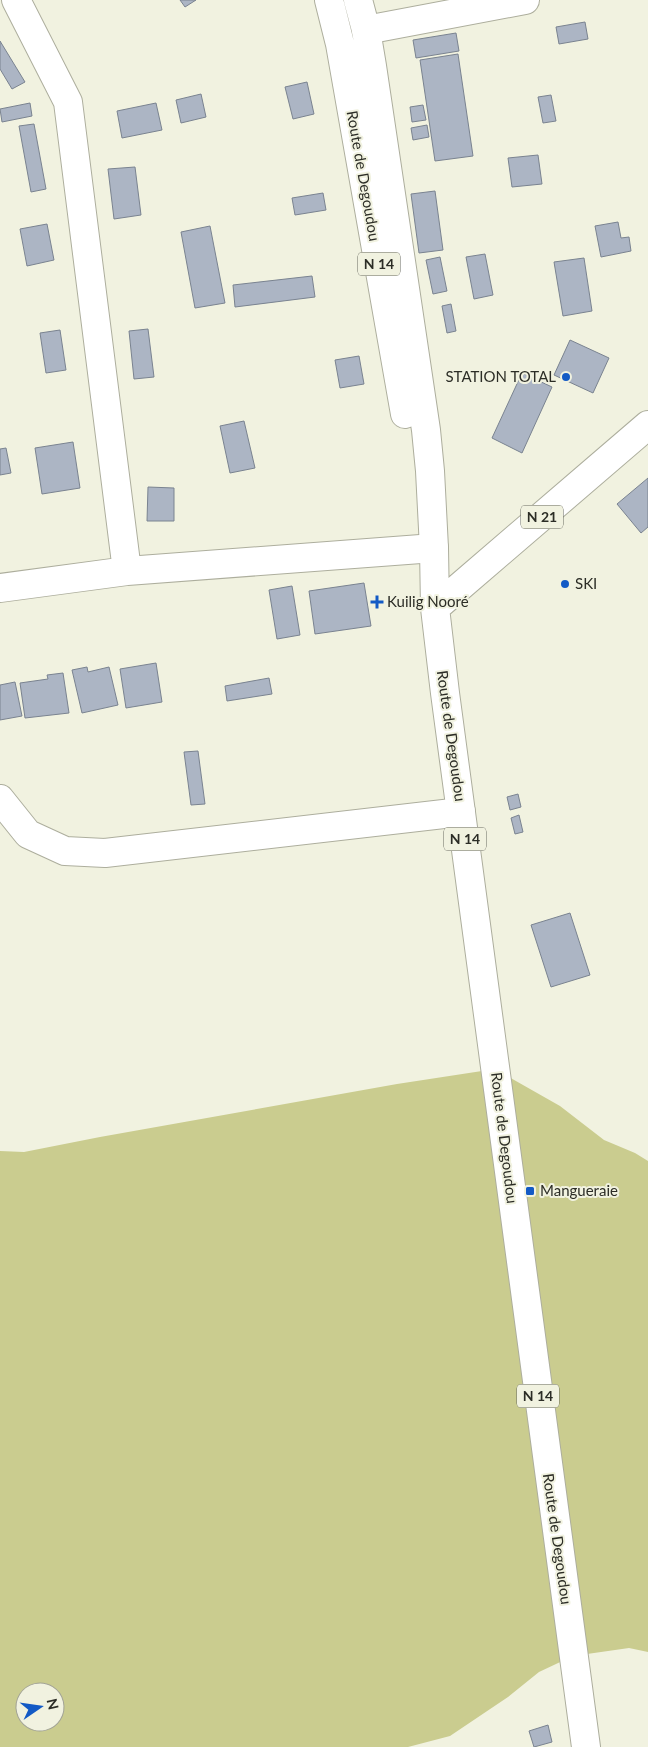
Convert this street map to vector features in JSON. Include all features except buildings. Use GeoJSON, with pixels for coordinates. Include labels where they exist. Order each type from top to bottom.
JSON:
{"type":"FeatureCollection","features":[{"type":"Feature","properties":{"kind":"main road"},"geometry":{"type":"LineString","coordinates":[[16,0],[68,102],[127,572]]}},
{"type":"Feature","properties":{"kind":"main road","name":"Route de Degoudou"},"geometry":{"type":"LineString","coordinates":[[329,0],[340,44],[407,427],[433,538]]}},
{"type":"Feature","properties":{"kind":"main road","name":"Route de Degoudou"},"geometry":{"type":"LineString","coordinates":[[358,0],[366,30],[380,115],[426,430],[430,471],[435,608],[586,1747]]}},
{"type":"Feature","properties":{"kind":"main road"},"geometry":{"type":"LineString","coordinates":[[366,30],[525,0]]}},
{"type":"Feature","properties":{"kind":"main road","name":"N 21"},"geometry":{"type":"LineString","coordinates":[[435,608],[648,425]]}},
{"type":"Feature","properties":{"kind":"main road"},"geometry":{"type":"LineString","coordinates":[[0,588],[433,538]]}},
{"type":"Feature","properties":{"kind":"main road"},"geometry":{"type":"LineString","coordinates":[[0,799],[28,834],[65,851],[105,853],[461,812]]}},
{"type":"Feature","properties":{"kind":"shaded area"},"geometry":{"type":"Polygon","coordinates":[[[495,1069],[560,1106],[604,1140],[635,1153],[648,1161],[648,1652],[629,1648],[573,1656],[539,1672],[508,1697],[450,1736],[408,1747],[0,1747],[0,1151],[24,1152],[397,1084],[495,1069]]]}},
{"type":"Feature","properties":{"kind":"place","name":"STATION TOTAL"},"geometry":{"type":"Point","coordinates":[566,377]}},
{"type":"Feature","properties":{"kind":"place","name":"SKI"},"geometry":{"type":"Point","coordinates":[565,584]}},
{"type":"Feature","properties":{"kind":"place","name":"Kuilig Nooré"},"geometry":{"type":"Point","coordinates":[377,602]}},
{"type":"Feature","properties":{"kind":"place","name":"Mangueraie"},"geometry":{"type":"Point","coordinates":[530,1191]}}]}
